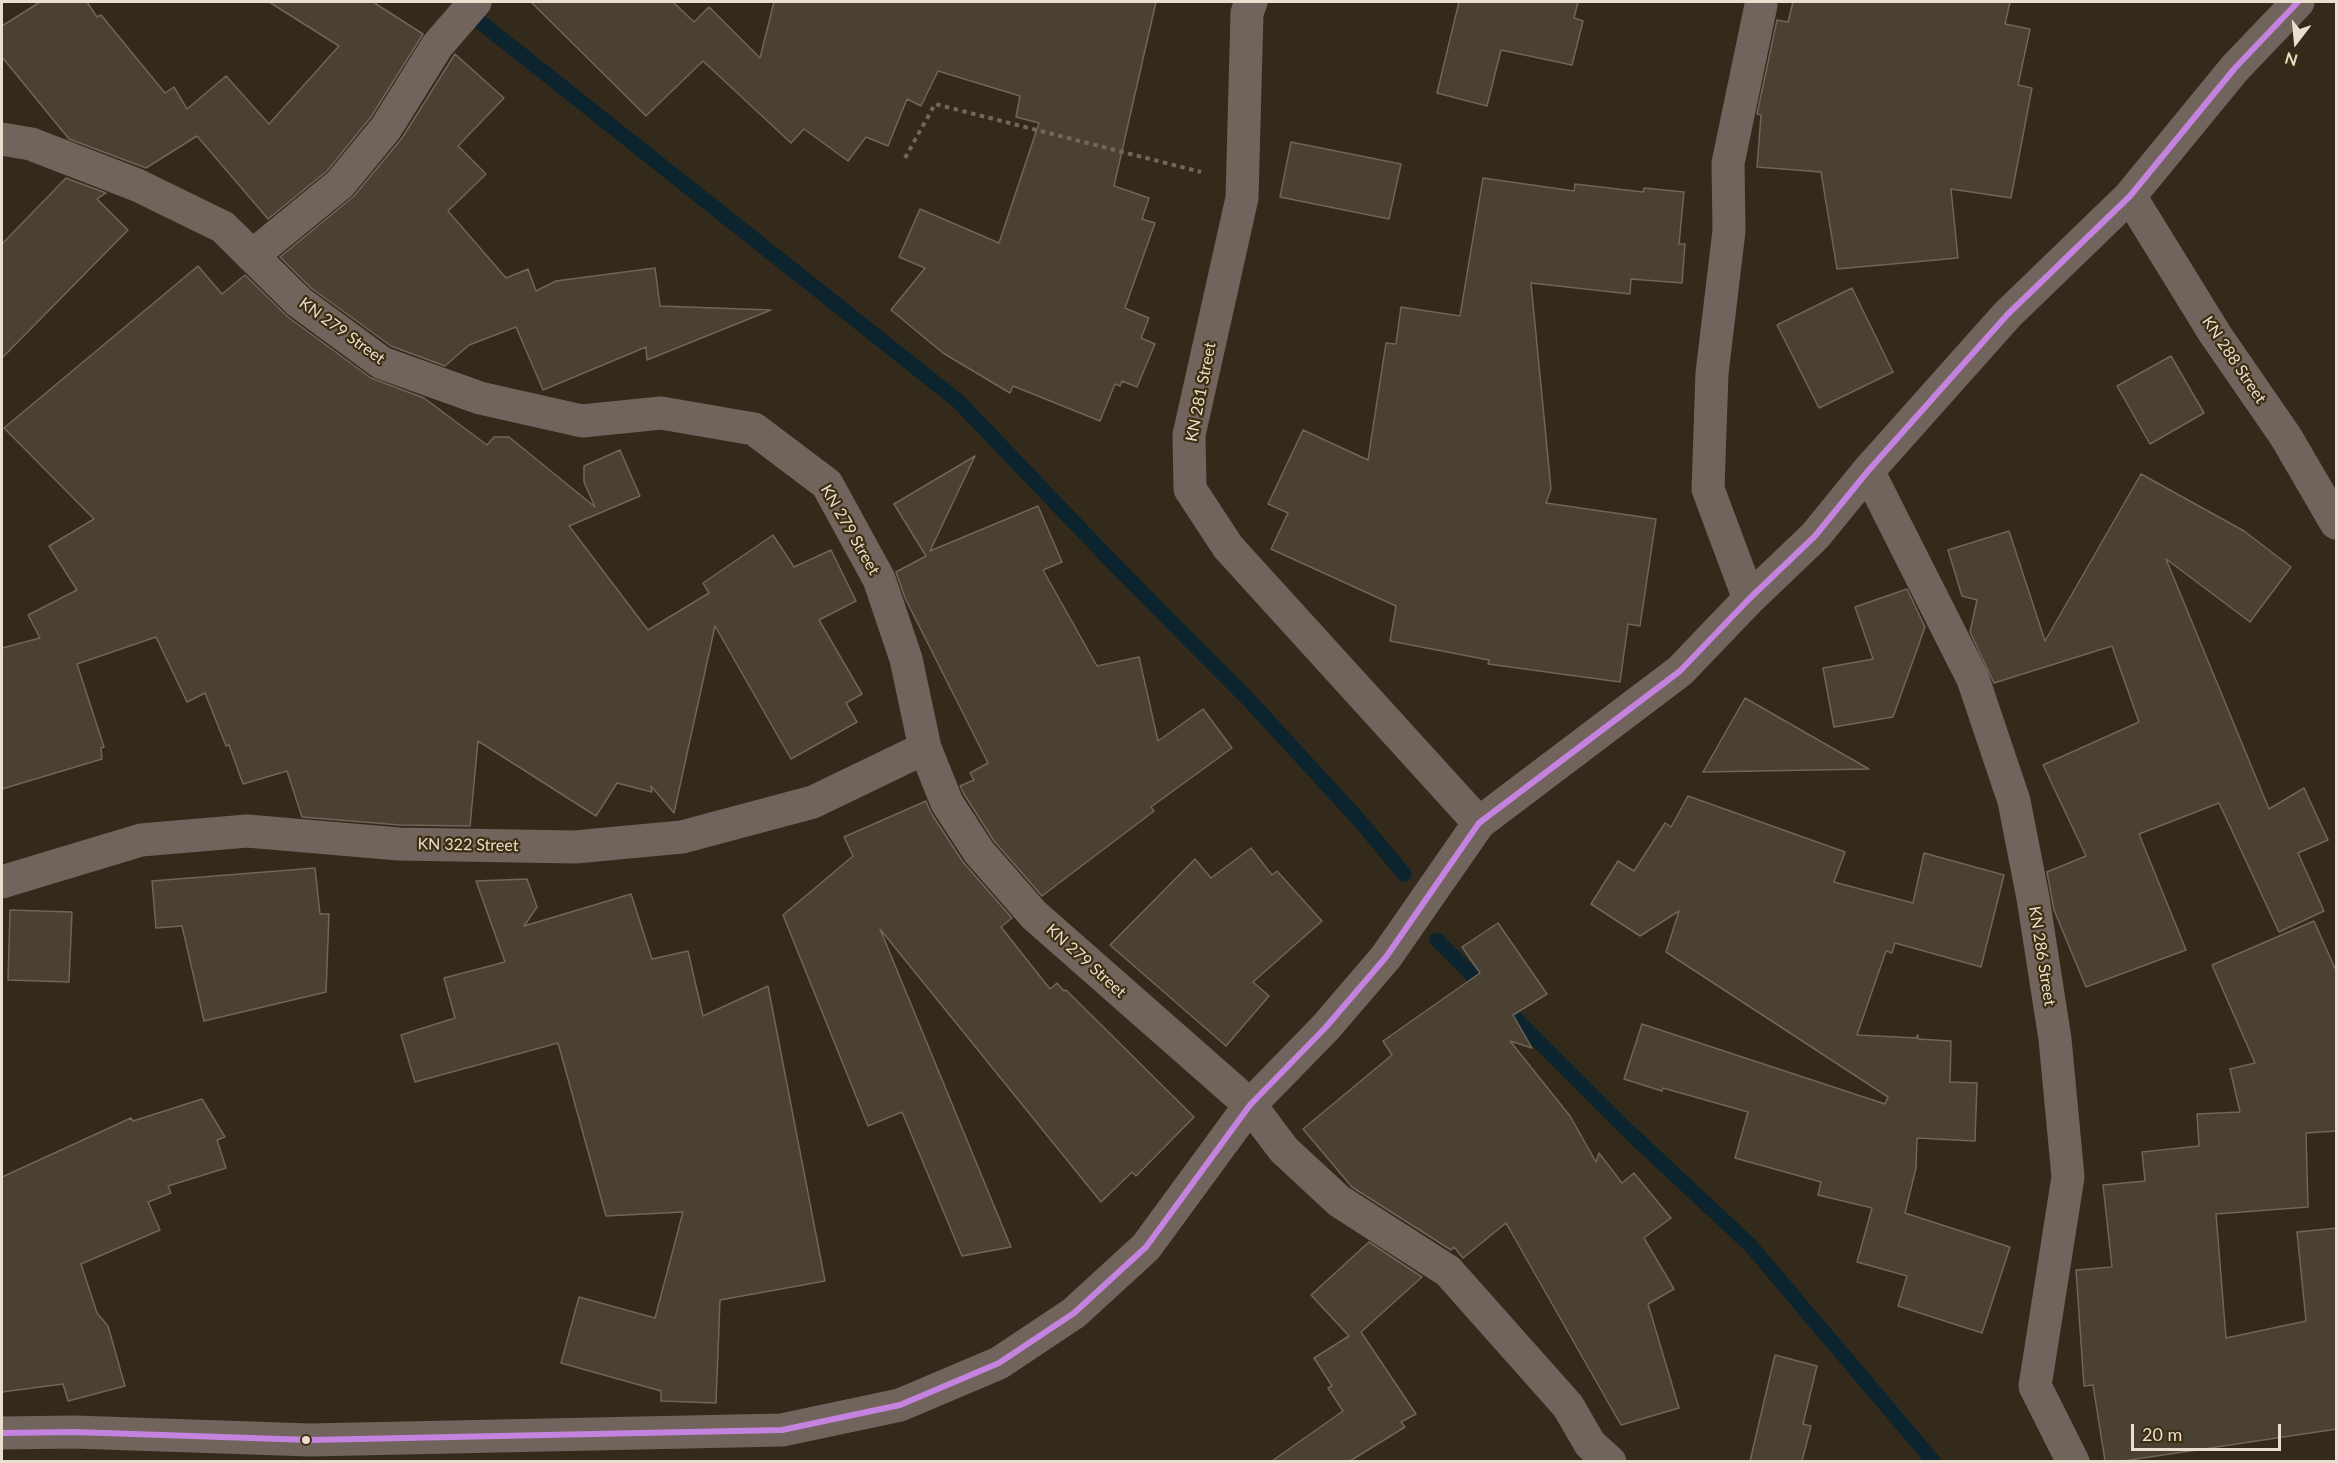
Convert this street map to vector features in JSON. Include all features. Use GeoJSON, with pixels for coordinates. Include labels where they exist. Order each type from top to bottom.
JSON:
{"type":"FeatureCollection","features":[{"type":"Feature","properties":{"kind":"street"},"geometry":{"type":"LineString","coordinates":[[252,256],[340,184],[386,128],[437,46],[475,2]]}},
{"type":"Feature","properties":{"kind":"street","name":"KN 281 Street"},"geometry":{"type":"LineString","coordinates":[[1251,2],[1247,13],[1242,198],[1223,292],[1189,435],[1190,489],[1228,547],[1479,823]]}},
{"type":"Feature","properties":{"kind":"street"},"geometry":{"type":"LineString","coordinates":[[2,1433],[74,1432],[310,1440],[782,1430],[900,1405],[999,1363],[1074,1313],[1146,1247],[1250,1105],[1326,1027],[1386,957],[1479,823],[1680,671],[1815,536],[1868,471],[2007,315],[2130,196],[2235,68],[2298,2]]}},
{"type":"Feature","properties":{"kind":"street"},"geometry":{"type":"LineString","coordinates":[[1749,600],[1708,489],[1712,373],[1729,231],[1728,163],[1761,5]]}},
{"type":"Feature","properties":{"kind":"street","name":"KN 279 Street"},"geometry":{"type":"LineString","coordinates":[[2,140],[31,144],[137,185],[223,227],[299,302],[382,363],[469,394],[582,421],[661,413],[754,429],[827,484],[879,579],[906,659],[925,748],[946,803],[978,852],[1034,915],[1250,1105],[1284,1150],[1339,1201],[1448,1271],[1568,1406],[1590,1444],[1610,1461]]}},
{"type":"Feature","properties":{"kind":"street","name":"KN 288 Street"},"geometry":{"type":"LineString","coordinates":[[2130,196],[2215,334],[2286,437],[2337,524]]}},
{"type":"Feature","properties":{"kind":"street","name":"KN 286 Street"},"geometry":{"type":"LineString","coordinates":[[1868,471],[1972,679],[2014,801],[2033,898],[2055,1039],[2068,1177],[2035,1386],[2073,1461]]}},
{"type":"Feature","properties":{"kind":"street","name":"KN 322 Street"},"geometry":{"type":"LineString","coordinates":[[2,882],[141,840],[247,831],[399,844],[563,847],[682,837],[813,802],[925,748]]}},
{"type":"Feature","properties":{"kind":"path"},"geometry":{"type":"LineString","coordinates":[[905,158],[935,104],[1243,183]]}},
{"type":"Feature","properties":{"kind":"building"},"geometry":{"type":"Polygon","coordinates":[[[40,2],[87,2],[97,17],[101,15],[165,93],[174,87],[187,109],[226,76],[269,124],[339,46],[269,2],[373,2],[423,34],[371,117],[327,171],[268,219],[197,136],[146,168],[69,139],[2,57],[2,26],[40,2]]]}},
{"type":"Feature","properties":{"kind":"building"},"geometry":{"type":"Polygon","coordinates":[[[531,2],[673,2],[694,22],[709,7],[760,58],[774,2],[1156,2],[1114,186],[1149,198],[1142,219],[1155,223],[1125,308],[1149,318],[1141,338],[1155,344],[1137,387],[1122,381],[1120,386],[1115,384],[1100,421],[1013,386],[1010,393],[943,353],[891,310],[925,268],[899,257],[920,209],[999,243],[1039,123],[1016,117],[1020,96],[938,71],[921,106],[907,99],[888,146],[866,137],[848,161],[804,129],[791,143],[703,61],[646,116],[531,2]]]}},
{"type":"Feature","properties":{"kind":"building"},"geometry":{"type":"Polygon","coordinates":[[[1459,2],[1578,2],[1574,18],[1583,21],[1572,65],[1501,50],[1487,106],[1437,93],[1459,2]]]}},
{"type":"Feature","properties":{"kind":"building"},"geometry":{"type":"Polygon","coordinates":[[[1793,2],[2010,2],[2005,24],[2030,29],[2018,85],[2032,88],[2011,198],[1951,189],[1958,258],[1837,269],[1821,172],[1757,167],[1761,115],[1757,114],[1777,20],[1788,22],[1793,2]]]}},
{"type":"Feature","properties":{"kind":"building"},"geometry":{"type":"Polygon","coordinates":[[[455,54],[504,98],[458,146],[486,174],[448,211],[506,278],[528,269],[536,291],[556,281],[655,268],[660,306],[771,310],[647,360],[646,347],[543,390],[516,327],[469,345],[445,366],[391,346],[311,288],[280,257],[354,196],[402,138],[455,54]]]}},
{"type":"Feature","properties":{"kind":"building"},"geometry":{"type":"Polygon","coordinates":[[[1291,142],[1401,164],[1389,219],[1280,197],[1291,142]]]}},
{"type":"Feature","properties":{"kind":"building"},"geometry":{"type":"Polygon","coordinates":[[[66,178],[106,193],[97,199],[128,230],[2,358],[2,244],[66,178]]]}},
{"type":"Feature","properties":{"kind":"building"},"geometry":{"type":"Polygon","coordinates":[[[1483,178],[1574,191],[1575,184],[1643,192],[1644,188],[1684,192],[1679,244],[1685,244],[1682,283],[1631,279],[1630,294],[1531,283],[1551,489],[1546,503],[1656,519],[1640,626],[1628,624],[1620,682],[1488,664],[1489,660],[1390,641],[1396,606],[1271,549],[1288,513],[1268,504],[1303,430],[1368,460],[1386,343],[1396,344],[1401,307],[1460,316],[1483,178]]]}},
{"type":"Feature","properties":{"kind":"building"},"geometry":{"type":"Polygon","coordinates":[[[198,266],[222,294],[245,275],[288,317],[371,378],[424,398],[487,445],[494,437],[509,437],[595,507],[584,482],[584,466],[620,450],[640,496],[569,526],[648,630],[709,593],[703,583],[773,535],[794,567],[831,550],[856,601],[819,620],[862,694],[846,703],[857,722],[791,759],[715,626],[674,813],[651,786],[652,792],[617,783],[596,816],[478,741],[470,826],[400,825],[302,817],[287,771],[243,784],[229,745],[226,746],[205,693],[187,702],[156,637],[77,664],[104,747],[101,748],[102,759],[2,789],[2,648],[40,638],[28,615],[77,590],[49,546],[94,519],[4,428],[198,266]]]}},
{"type":"Feature","properties":{"kind":"building"},"geometry":{"type":"Polygon","coordinates":[[[1852,288],[1893,372],[1819,408],[1777,325],[1852,288]]]}},
{"type":"Feature","properties":{"kind":"building"},"geometry":{"type":"Polygon","coordinates":[[[2171,356],[2204,413],[2150,444],[2117,386],[2171,356]]]}},
{"type":"Feature","properties":{"kind":"building"},"geometry":{"type":"Polygon","coordinates":[[[975,456],[930,551],[1038,506],[1062,562],[1043,570],[1097,666],[1139,657],[1158,741],[1203,709],[1232,748],[1151,807],[1154,811],[1042,896],[994,841],[960,786],[974,780],[970,773],[988,763],[905,598],[896,572],[926,556],[894,504],[975,456]]]}},
{"type":"Feature","properties":{"kind":"building"},"geometry":{"type":"Polygon","coordinates":[[[2141,474],[2244,531],[2291,567],[2250,622],[2166,559],[2269,809],[2304,788],[2328,840],[2298,853],[2324,911],[2279,932],[2219,803],[2139,834],[2186,950],[2086,987],[2054,910],[2047,872],[2086,856],[2043,765],[2139,722],[2112,646],[1994,683],[1970,632],[1977,600],[1962,596],[1948,550],[2009,531],[2045,641],[2141,474]]]}},
{"type":"Feature","properties":{"kind":"building"},"geometry":{"type":"Polygon","coordinates":[[[1907,589],[1925,627],[1893,717],[1834,727],[1823,668],[1873,659],[1855,607],[1907,589]]]}},
{"type":"Feature","properties":{"kind":"building"},"geometry":{"type":"Polygon","coordinates":[[[1745,698],[1869,769],[1703,772],[1745,698]]]}},
{"type":"Feature","properties":{"kind":"building"},"geometry":{"type":"Polygon","coordinates":[[[1688,796],[1845,852],[1834,882],[1913,903],[1924,853],[2004,875],[1981,967],[1895,943],[1892,953],[1886,951],[1857,1035],[1916,1038],[1918,1035],[1918,1039],[1951,1041],[1950,1082],[1977,1083],[1975,1141],[1917,1138],[1916,1168],[1905,1213],[2010,1247],[1982,1333],[1898,1306],[1907,1276],[1857,1262],[1872,1208],[1818,1195],[1821,1182],[1735,1158],[1748,1112],[1663,1088],[1662,1091],[1624,1079],[1642,1024],[1885,1104],[1888,1097],[1666,952],[1679,911],[1640,936],[1591,904],[1618,861],[1634,871],[1665,823],[1671,827],[1688,796]]]}},
{"type":"Feature","properties":{"kind":"building"},"geometry":{"type":"Polygon","coordinates":[[[926,801],[931,813],[963,862],[1012,918],[1001,927],[1050,989],[1057,983],[1064,991],[1066,990],[1194,1117],[1136,1176],[1132,1172],[1101,1202],[880,929],[1011,1247],[962,1256],[902,1112],[868,1126],[783,915],[853,856],[844,837],[926,801]]]}},
{"type":"Feature","properties":{"kind":"building"},"geometry":{"type":"Polygon","coordinates":[[[1251,848],[1272,875],[1277,871],[1322,921],[1253,982],[1269,996],[1226,1046],[1110,945],[1195,859],[1211,878],[1251,848]]]}},
{"type":"Feature","properties":{"kind":"building"},"geometry":{"type":"Polygon","coordinates":[[[315,868],[320,914],[329,914],[326,992],[204,1021],[182,926],[156,928],[152,881],[315,868]]]}},
{"type":"Feature","properties":{"kind":"building"},"geometry":{"type":"Polygon","coordinates":[[[527,879],[537,907],[524,926],[631,894],[652,959],[688,951],[703,1016],[768,986],[825,1281],[720,1300],[716,1403],[661,1401],[661,1391],[561,1363],[579,1297],[655,1318],[683,1212],[606,1216],[558,1043],[415,1082],[401,1035],[455,1018],[444,978],[505,962],[476,881],[527,879]]]}},
{"type":"Feature","properties":{"kind":"building"},"geometry":{"type":"Polygon","coordinates":[[[10,910],[72,912],[69,982],[8,980],[10,910]]]}},
{"type":"Feature","properties":{"kind":"building"},"geometry":{"type":"Polygon","coordinates":[[[2314,921],[2337,973],[2337,1131],[2306,1133],[2308,1207],[2216,1214],[2226,1338],[2306,1321],[2297,1232],[2337,1228],[2337,1429],[2123,1461],[2105,1461],[2093,1385],[2084,1386],[2076,1270],[2112,1267],[2103,1185],[2145,1181],[2142,1152],[2199,1146],[2197,1114],[2240,1112],[2230,1069],[2255,1063],[2212,965],[2314,921]]]}},
{"type":"Feature","properties":{"kind":"building"},"geometry":{"type":"Polygon","coordinates":[[[1498,923],[1547,994],[1513,1015],[1532,1048],[1510,1041],[1570,1116],[1596,1162],[1599,1153],[1622,1183],[1634,1173],[1671,1218],[1644,1238],[1674,1289],[1648,1304],[1679,1408],[1621,1425],[1506,1223],[1463,1258],[1454,1247],[1451,1250],[1352,1187],[1303,1129],[1392,1055],[1383,1041],[1480,973],[1462,947],[1498,923]]]}},
{"type":"Feature","properties":{"kind":"building"},"geometry":{"type":"Polygon","coordinates":[[[202,1099],[225,1137],[217,1140],[226,1168],[168,1186],[171,1193],[148,1202],[160,1230],[81,1264],[97,1313],[108,1326],[125,1386],[68,1401],[63,1384],[2,1392],[2,1177],[131,1118],[133,1121],[202,1099]]]}},
{"type":"Feature","properties":{"kind":"building"},"geometry":{"type":"Polygon","coordinates":[[[1369,1242],[1422,1277],[1361,1332],[1416,1414],[1401,1422],[1405,1427],[1350,1461],[1272,1461],[1343,1411],[1328,1388],[1332,1386],[1314,1358],[1349,1336],[1311,1295],[1369,1242]]]}},
{"type":"Feature","properties":{"kind":"building"},"geometry":{"type":"Polygon","coordinates":[[[1775,1355],[1817,1366],[1803,1424],[1811,1426],[1802,1461],[1750,1461],[1775,1355]]]}},
{"type":"Feature","properties":{"kind":"waterway"},"geometry":{"type":"LineString","coordinates":[[464,9],[958,401],[1112,562],[1249,700],[1359,820],[1404,874]]}},
{"type":"Feature","properties":{"kind":"waterway"},"geometry":{"type":"LineString","coordinates":[[1437,940],[1626,1129],[1750,1245],[1934,1462]]}},
{"type":"Feature","properties":{"kind":"transit line"},"geometry":{"type":"LineString","coordinates":[[2,1433],[74,1432],[310,1440],[782,1430],[900,1405],[999,1363],[1074,1313],[1146,1247],[1250,1105],[1326,1027],[1386,957],[1479,823],[1680,671],[1749,599],[1815,536],[1868,471],[2007,315],[2130,196],[2235,68],[2298,2]]}}]}
